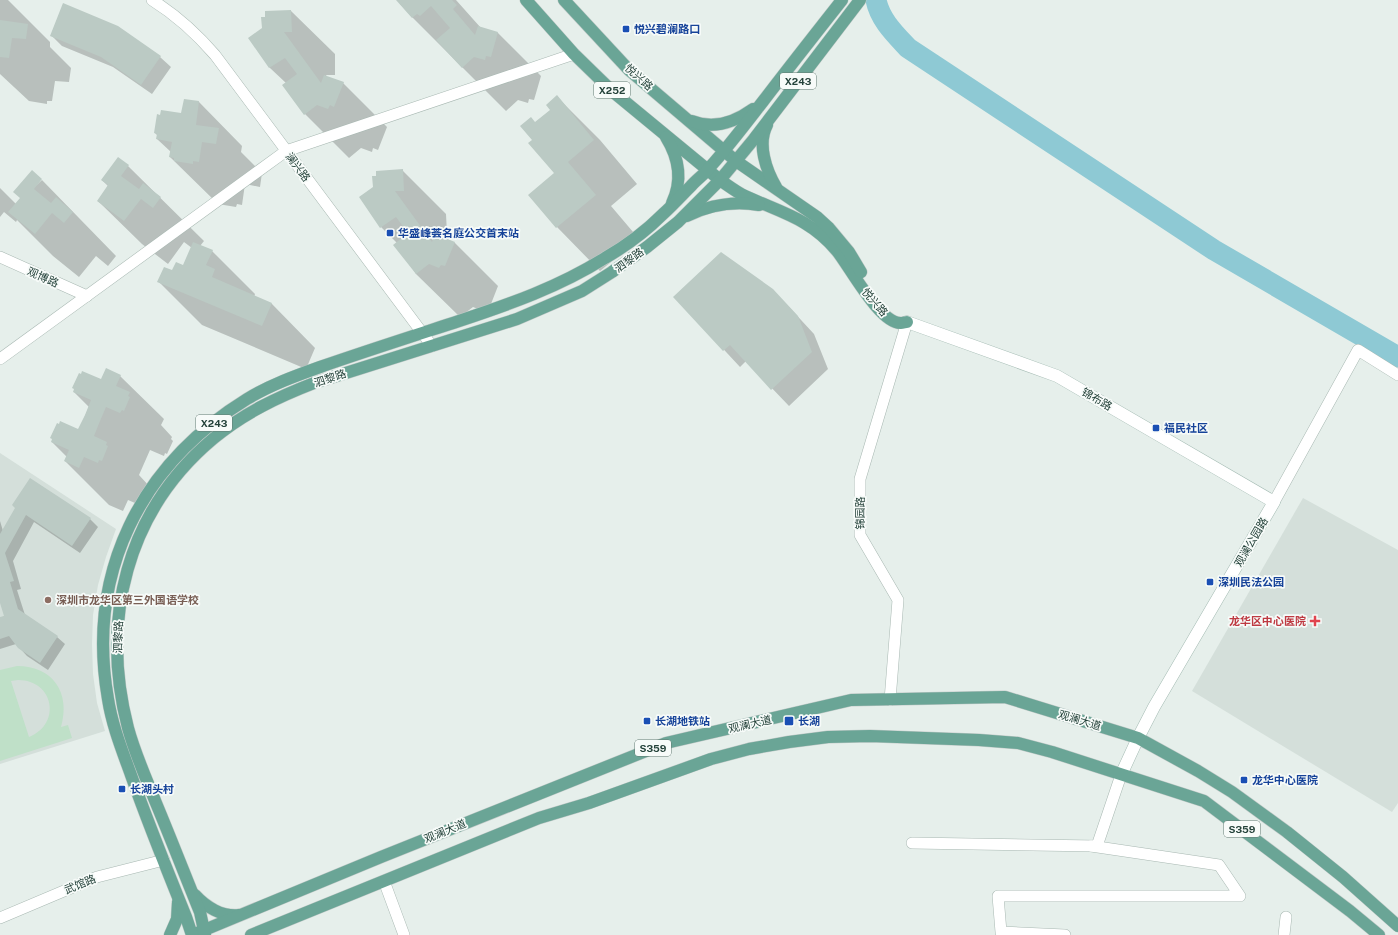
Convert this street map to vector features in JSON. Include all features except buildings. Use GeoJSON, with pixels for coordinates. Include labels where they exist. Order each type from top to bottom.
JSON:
{"type":"FeatureCollection","features":[{"type":"Feature","properties":{"kind":"main road","name":"悦兴路"},"geometry":{"type":"LineString","coordinates":[[526,0],[574,54],[612,91],[720,180],[739,193],[796,217],[816,230],[837,251],[879,310],[888,318],[896,322],[907,322]]}},
{"type":"Feature","properties":{"kind":"main road","name":"悦兴路"},"geometry":{"type":"LineString","coordinates":[[564,0],[629,70],[736,161],[816,217],[829,228],[848,252],[882,302],[892,312],[907,322]]}},
{"type":"Feature","properties":{"kind":"main road","name":"泗黎路"},"geometry":{"type":"LineString","coordinates":[[192,935],[116,733],[108,699],[104,672],[104,613],[108,585],[115,559],[133,518],[152,485],[167,466],[207,428],[247,399],[267,388],[294,377],[512,304],[577,275],[634,239],[708,170],[764,101],[842,0]]}},
{"type":"Feature","properties":{"kind":"main road","name":"泗黎路"},"geometry":{"type":"LineString","coordinates":[[205,933],[200,912],[128,729],[117,670],[116,645],[122,588],[140,533],[155,505],[173,480],[194,457],[214,438],[257,408],[314,382],[517,319],[582,291],[629,260],[678,222],[720,180],[773,114],[860,0]]}},
{"type":"Feature","properties":{"kind":"main road"},"geometry":{"type":"LineString","coordinates":[[686,118],[699,123],[711,125],[730,122],[764,101]]}},
{"type":"Feature","properties":{"kind":"main road"},"geometry":{"type":"LineString","coordinates":[[773,114],[765,128],[763,140],[765,164],[770,177],[777,188],[788,197]]}},
{"type":"Feature","properties":{"kind":"main road"},"geometry":{"type":"LineString","coordinates":[[662,131],[676,158],[679,171],[675,196],[669,208]]}},
{"type":"Feature","properties":{"kind":"main road"},"geometry":{"type":"LineString","coordinates":[[678,222],[706,209],[721,206],[737,204],[770,207]]}},
{"type":"Feature","properties":{"kind":"main road","name":"锦布路"},"geometry":{"type":"LineString","coordinates":[[907,322],[1057,376],[1274,502]]}},
{"type":"Feature","properties":{"kind":"main road","name":"观澜公园路"},"geometry":{"type":"LineString","coordinates":[[1121,775],[1138,738],[1162,694],[1274,502]]}},
{"type":"Feature","properties":{"kind":"main road","name":"观澜大道"},"geometry":{"type":"LineString","coordinates":[[192,935],[205,933],[244,914],[666,743],[851,700],[1005,697],[1138,738],[1198,771],[1232,792],[1287,832],[1343,877],[1398,926]]}},
{"type":"Feature","properties":{"kind":"main road","name":"S359"},"geometry":{"type":"LineString","coordinates":[[254,934],[539,818],[589,803],[711,759],[741,751],[789,742],[828,737],[870,736],[1018,743],[1052,752],[1204,801],[1350,911],[1379,935]]}},
{"type":"Feature","properties":{"kind":"main road"},"geometry":{"type":"LineString","coordinates":[[192,891],[201,902],[219,912],[235,915],[244,914]]}},
{"type":"Feature","properties":{"kind":"main road"},"geometry":{"type":"LineString","coordinates":[[170,935],[177,919],[179,908],[177,895]]}},
{"type":"Feature","properties":{"kind":"street","name":"澜兴路"},"geometry":{"type":"LineString","coordinates":[[152,0],[180,19],[215,55],[432,346]]}},
{"type":"Feature","properties":{"kind":"street"},"geometry":{"type":"LineString","coordinates":[[0,359],[286,151],[574,54]]}},
{"type":"Feature","properties":{"kind":"street","name":"观博路"},"geometry":{"type":"LineString","coordinates":[[0,257],[87,296]]}},
{"type":"Feature","properties":{"kind":"street","name":"锦园路"},"geometry":{"type":"LineString","coordinates":[[890,700],[898,600],[860,535],[860,479],[907,322]]}},
{"type":"Feature","properties":{"kind":"street","name":"观澜公园路"},"geometry":{"type":"LineString","coordinates":[[1274,502],[1358,350],[1398,375]]}},
{"type":"Feature","properties":{"kind":"street"},"geometry":{"type":"LineString","coordinates":[[912,843],[1097,846],[1121,775]]}},
{"type":"Feature","properties":{"kind":"street"},"geometry":{"type":"LineString","coordinates":[[1065,935],[1001,932],[998,896],[1240,896],[1219,865],[1091,846]]}},
{"type":"Feature","properties":{"kind":"street","name":"武馆路"},"geometry":{"type":"LineString","coordinates":[[0,918],[97,877],[164,860]]}},
{"type":"Feature","properties":{"kind":"street"},"geometry":{"type":"LineString","coordinates":[[384,881],[404,935]]}},
{"type":"Feature","properties":{"kind":"street"},"geometry":{"type":"LineString","coordinates":[[1284,935],[1286,917]]}},
{"type":"Feature","properties":{"kind":"shaded area","name":"深圳市龙华区第三外国语学校"},"geometry":{"type":"Polygon","coordinates":[[[0,453],[116,529],[98,585],[93,615],[93,674],[97,703],[105,731],[0,764],[0,453]]]}},
{"type":"Feature","properties":{"kind":"shaded area","name":"龙华区中心医院"},"geometry":{"type":"Polygon","coordinates":[[[1303,498],[1398,550],[1398,803],[1392,812],[1192,691],[1303,498]]]}},
{"type":"Feature","properties":{"kind":"green space"},"geometry":{"type":"Polygon","coordinates":[[[17,666],[30,667],[49,676],[61,693],[63,715],[61,727],[68,725],[72,738],[0,761],[0,670],[17,666]],[[18,680],[11,681],[29,737],[39,731],[46,723],[50,713],[46,695],[40,687],[30,682],[18,680]]]}},
{"type":"Feature","properties":{"kind":"waterway"},"geometry":{"type":"LineString","coordinates":[[876,0],[884,20],[908,48],[1214,250],[1398,357]]}},
{"type":"Feature","properties":{"kind":"place","name":"悦兴碧澜路口"},"geometry":{"type":"Point","coordinates":[626,29]}},
{"type":"Feature","properties":{"kind":"place","name":"华盛峰荟名庭公交首末站"},"geometry":{"type":"Point","coordinates":[390,233]}},
{"type":"Feature","properties":{"kind":"place","name":"福民社区"},"geometry":{"type":"Point","coordinates":[1156,428]}},
{"type":"Feature","properties":{"kind":"place","name":"深圳民法公园"},"geometry":{"type":"Point","coordinates":[1210,582]}},
{"type":"Feature","properties":{"kind":"place","name":"深圳市龙华区第三外国语学校"},"geometry":{"type":"Point","coordinates":[48,600]}},
{"type":"Feature","properties":{"kind":"place","name":"龙华区中心医院"},"geometry":{"type":"Point","coordinates":[1315,621]}},
{"type":"Feature","properties":{"kind":"place","name":"长湖地铁站"},"geometry":{"type":"Point","coordinates":[647,721]}},
{"type":"Feature","properties":{"kind":"place","name":"长湖"},"geometry":{"type":"Point","coordinates":[789,721]}},
{"type":"Feature","properties":{"kind":"place","name":"龙华中心医院"},"geometry":{"type":"Point","coordinates":[1244,780]}},
{"type":"Feature","properties":{"kind":"place","name":"长湖头村"},"geometry":{"type":"Point","coordinates":[122,789]}}]}
